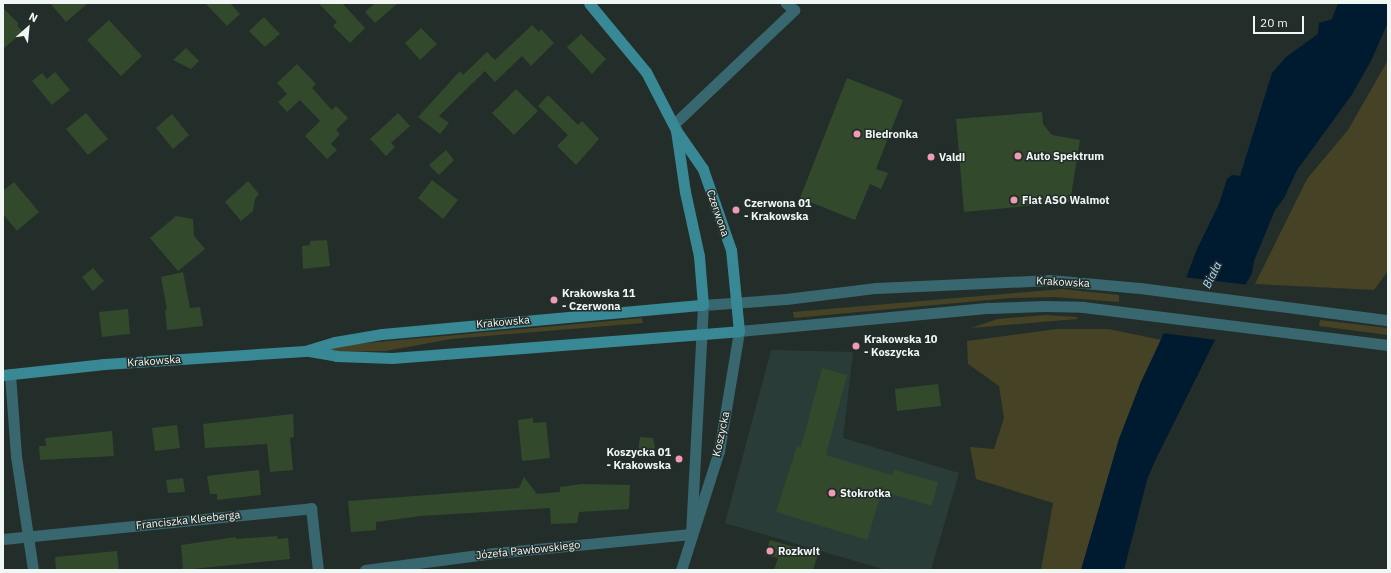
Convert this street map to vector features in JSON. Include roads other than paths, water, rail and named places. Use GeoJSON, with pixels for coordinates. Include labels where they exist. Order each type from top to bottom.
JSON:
{"type":"FeatureCollection","features":[{"type":"Feature","properties":{"kind":"main road","name":"Czerwona"},"geometry":{"type":"LineString","coordinates":[[589,3],[646,72],[675,128],[703,169],[731,250],[737,303]]}},
{"type":"Feature","properties":{"kind":"main road","name":"Czerwona"},"geometry":{"type":"LineString","coordinates":[[675,128],[685,192],[699,256],[703,305]]}},
{"type":"Feature","properties":{"kind":"main road"},"geometry":{"type":"LineString","coordinates":[[737,303],[739,331]]}},
{"type":"Feature","properties":{"kind":"main road","name":"Krakowska"},"geometry":{"type":"LineString","coordinates":[[305,351],[335,342],[382,334],[703,305]]}},
{"type":"Feature","properties":{"kind":"main road","name":"Krakowska"},"geometry":{"type":"LineString","coordinates":[[6,374],[104,364],[305,351],[336,356],[392,358],[739,331]]}},
{"type":"Feature","properties":{"kind":"street"},"geometry":{"type":"LineString","coordinates":[[675,128],[790,7]]}},
{"type":"Feature","properties":{"kind":"street","name":"Krakowska"},"geometry":{"type":"LineString","coordinates":[[703,305],[737,303],[876,288],[1050,280],[1140,288],[1388,320]]}},
{"type":"Feature","properties":{"kind":"street"},"geometry":{"type":"LineString","coordinates":[[703,305],[703,334]]}},
{"type":"Feature","properties":{"kind":"street","name":"Krakowska"},"geometry":{"type":"LineString","coordinates":[[739,331],[989,308],[1083,307],[1126,314],[1301,334],[1388,346]]}},
{"type":"Feature","properties":{"kind":"street","name":"Koszycka"},"geometry":{"type":"LineString","coordinates":[[681,570],[691,534],[719,451],[739,331]]}},
{"type":"Feature","properties":{"kind":"street","name":"Koszycka"},"geometry":{"type":"LineString","coordinates":[[691,534],[694,446],[703,334]]}},
{"type":"Feature","properties":{"kind":"street"},"geometry":{"type":"LineString","coordinates":[[6,374],[16,456],[33,570]]}},
{"type":"Feature","properties":{"kind":"street","name":"Franciszka Kleeberga"},"geometry":{"type":"LineString","coordinates":[[3,539],[311,508],[318,570]]}},
{"type":"Feature","properties":{"kind":"street","name":"Józefa Pawłowskiego"},"geometry":{"type":"LineString","coordinates":[[365,570],[447,566],[494,553],[691,534]]}},
{"type":"Feature","properties":{"kind":"water","name":"Biała"},"geometry":{"type":"Polygon","coordinates":[[[1338,3],[1388,3],[1388,22],[1372,59],[1351,96],[1297,170],[1284,198],[1275,210],[1254,261],[1252,273],[1213,344],[1154,463],[1147,480],[1124,570],[1081,570],[1119,439],[1141,382],[1170,320],[1197,249],[1219,204],[1227,179],[1232,175],[1240,176],[1272,73],[1286,57],[1318,34],[1319,23],[1332,19],[1338,3]]]}},
{"type":"Feature","properties":{"kind":"place","name":"Biedronka"},"geometry":{"type":"Point","coordinates":[857,134]}},
{"type":"Feature","properties":{"kind":"place","name":"Auto Spektrum"},"geometry":{"type":"Point","coordinates":[1018,156]}},
{"type":"Feature","properties":{"kind":"place","name":"Valdi"},"geometry":{"type":"Point","coordinates":[931,157]}},
{"type":"Feature","properties":{"kind":"place","name":"Fiat ASO Walmot"},"geometry":{"type":"Point","coordinates":[1014,200]}},
{"type":"Feature","properties":{"kind":"place","name":"Czerwona 01 - Krakowska"},"geometry":{"type":"Point","coordinates":[736,210]}},
{"type":"Feature","properties":{"kind":"place","name":"Krakowska 11 - Czerwona"},"geometry":{"type":"Point","coordinates":[554,300]}},
{"type":"Feature","properties":{"kind":"place","name":"Krakowska 10 - Koszycka"},"geometry":{"type":"Point","coordinates":[856,346]}},
{"type":"Feature","properties":{"kind":"place","name":"Koszycka 01 - Krakowska"},"geometry":{"type":"Point","coordinates":[679,459]}},
{"type":"Feature","properties":{"kind":"place","name":"Stokrotka"},"geometry":{"type":"Point","coordinates":[832,493]}},
{"type":"Feature","properties":{"kind":"place","name":"Rozkwit"},"geometry":{"type":"Point","coordinates":[770,551]}}]}
